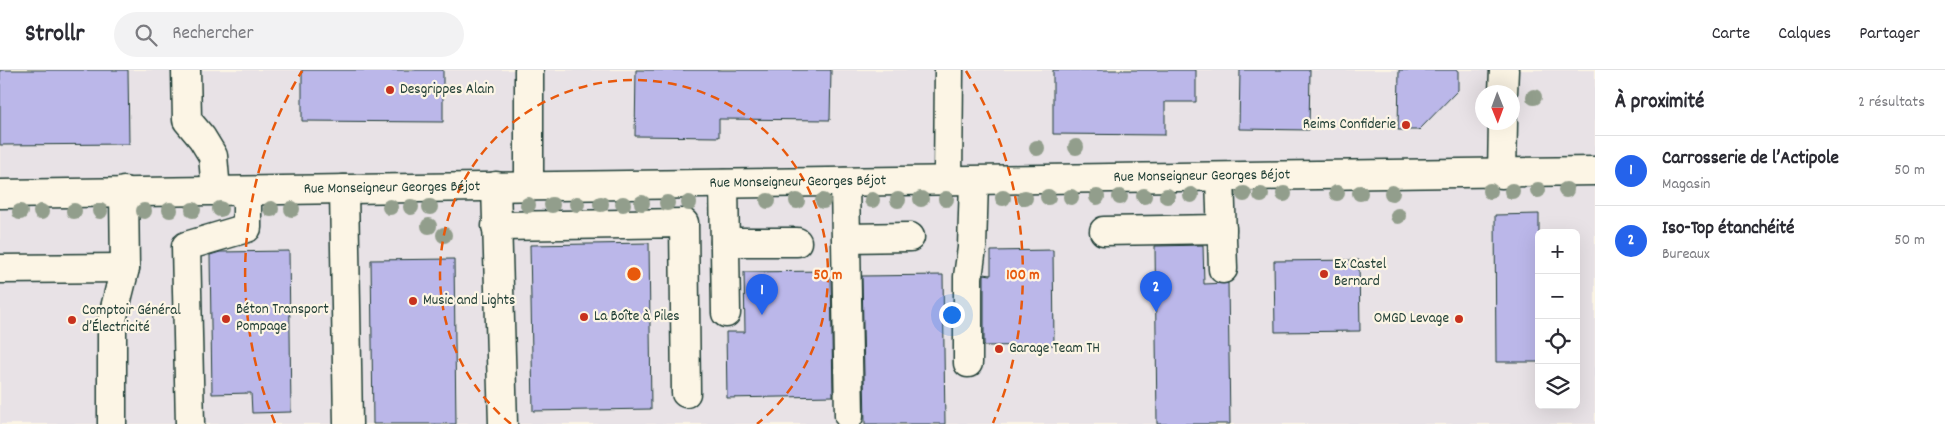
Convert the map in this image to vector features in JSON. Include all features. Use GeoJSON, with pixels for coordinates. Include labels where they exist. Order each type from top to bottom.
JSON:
{"type":"FeatureCollection","features":[{"type":"Feature","properties":{"kind":"street"},"geometry":{"type":"LineString","coordinates":[[186,70],[187,120],[202,138],[212,156],[216,191]]}},
{"type":"Feature","properties":{"kind":"street"},"geometry":{"type":"LineString","coordinates":[[528,186],[529,70]]}},
{"type":"Feature","properties":{"kind":"street"},"geometry":{"type":"LineString","coordinates":[[949,70],[961,181],[972,248],[968,277],[968,363]]}},
{"type":"Feature","properties":{"kind":"street"},"geometry":{"type":"LineString","coordinates":[[1503,85],[1504,70]]}},
{"type":"Feature","properties":{"kind":"street"},"geometry":{"type":"LineString","coordinates":[[1502,174],[1503,130]]}},
{"type":"Feature","properties":{"kind":"street","name":"Rue Monseigneur Georges Béjot"},"geometry":{"type":"LineString","coordinates":[[0,194],[1502,174],[1595,171]]}},
{"type":"Feature","properties":{"kind":"street"},"geometry":{"type":"LineString","coordinates":[[1220,177],[1223,269]]}},
{"type":"Feature","properties":{"kind":"street"},"geometry":{"type":"LineString","coordinates":[[845,182],[848,416]]}},
{"type":"Feature","properties":{"kind":"street"},"geometry":{"type":"LineString","coordinates":[[724,184],[726,313]]}},
{"type":"Feature","properties":{"kind":"street"},"geometry":{"type":"LineString","coordinates":[[496,186],[503,424]]}},
{"type":"Feature","properties":{"kind":"street"},"geometry":{"type":"LineString","coordinates":[[344,189],[348,424]]}},
{"type":"Feature","properties":{"kind":"street"},"geometry":{"type":"LineString","coordinates":[[112,424],[112,320],[125,268],[124,191]]}},
{"type":"Feature","properties":{"kind":"street"},"geometry":{"type":"LineString","coordinates":[[190,424],[186,246],[247,228],[246,191]]}},
{"type":"Feature","properties":{"kind":"street"},"geometry":{"type":"LineString","coordinates":[[496,226],[684,223],[686,393]]}},
{"type":"Feature","properties":{"kind":"street"},"geometry":{"type":"LineString","coordinates":[[1104,231],[1222,229]]}},
{"type":"Feature","properties":{"kind":"street"},"geometry":{"type":"LineString","coordinates":[[846,238],[910,237]]}},
{"type":"Feature","properties":{"kind":"street"},"geometry":{"type":"LineString","coordinates":[[725,242],[797,242]]}},
{"type":"Feature","properties":{"kind":"street"},"geometry":{"type":"LineString","coordinates":[[0,269],[125,268]]}},
{"type":"Feature","properties":{"kind":"shaded area"},"geometry":{"type":"Polygon","coordinates":[[[0,70],[1595,70],[1595,424],[0,424],[0,70]]]}},
{"type":"Feature","properties":{"kind":"building"},"geometry":{"type":"Polygon","coordinates":[[[0,70],[128,70],[129,144],[0,145],[0,70]]]}},
{"type":"Feature","properties":{"kind":"building"},"geometry":{"type":"Polygon","coordinates":[[[302,70],[443,70],[443,122],[302,121],[302,70]]]}},
{"type":"Feature","properties":{"kind":"building"},"geometry":{"type":"Polygon","coordinates":[[[636,70],[831,70],[830,120],[719,119],[719,137],[635,136],[636,70]]]}},
{"type":"Feature","properties":{"kind":"building"},"geometry":{"type":"Polygon","coordinates":[[[1053,70],[1196,70],[1196,102],[1165,102],[1165,135],[1053,134],[1053,70]]]}},
{"type":"Feature","properties":{"kind":"building"},"geometry":{"type":"Polygon","coordinates":[[[1240,70],[1310,70],[1309,130],[1239,129],[1240,70]]]}},
{"type":"Feature","properties":{"kind":"building"},"geometry":{"type":"Polygon","coordinates":[[[1399,70],[1458,70],[1458,90],[1419,130],[1398,130],[1399,70]]]}},
{"type":"Feature","properties":{"kind":"building"},"geometry":{"type":"Polygon","coordinates":[[[1539,214],[1539,229],[1535,229],[1535,362],[1496,362],[1495,215],[1539,214]]]}},
{"type":"Feature","properties":{"kind":"building"},"geometry":{"type":"Polygon","coordinates":[[[649,243],[651,409],[533,411],[530,245],[649,243]]]}},
{"type":"Feature","properties":{"kind":"building"},"geometry":{"type":"Polygon","coordinates":[[[1203,245],[1204,284],[1228,283],[1230,424],[1157,424],[1155,246],[1203,245]]]}},
{"type":"Feature","properties":{"kind":"building"},"geometry":{"type":"Polygon","coordinates":[[[1053,250],[1054,345],[984,346],[984,274],[991,275],[991,251],[1053,250]]]}},
{"type":"Feature","properties":{"kind":"building"},"geometry":{"type":"Polygon","coordinates":[[[289,251],[291,412],[252,413],[251,393],[212,394],[210,255],[220,252],[289,251]]]}},
{"type":"Feature","properties":{"kind":"building"},"geometry":{"type":"Polygon","coordinates":[[[454,259],[456,424],[373,424],[371,260],[454,259]]]}},
{"type":"Feature","properties":{"kind":"building"},"geometry":{"type":"Polygon","coordinates":[[[1359,260],[1360,331],[1275,332],[1274,261],[1359,260]]]}},
{"type":"Feature","properties":{"kind":"building"},"geometry":{"type":"Polygon","coordinates":[[[827,271],[827,276],[831,276],[833,396],[727,398],[726,332],[745,332],[744,272],[827,271]]]}},
{"type":"Feature","properties":{"kind":"building"},"geometry":{"type":"Polygon","coordinates":[[[943,275],[945,424],[865,424],[862,276],[943,275]]]}},
{"type":"Feature","properties":{"kind":"place","name":"Desgrippes Alain"},"geometry":{"type":"Point","coordinates":[390,90]}},
{"type":"Feature","properties":{"kind":"place","name":"Reims Confiderie"},"geometry":{"type":"Point","coordinates":[1406,125]}},
{"type":"Feature","properties":{"kind":"place","name":"Ex Castel Bernard"},"geometry":{"type":"Point","coordinates":[1324,274]}},
{"type":"Feature","properties":{"kind":"place","name":"Music and Lights"},"geometry":{"type":"Point","coordinates":[413,301]}},
{"type":"Feature","properties":{"kind":"place","name":"Iso-Top étanchéité"},"geometry":{"type":"Point","coordinates":[1156,312]}},
{"type":"Feature","properties":{"kind":"place","name":"Carrosserie de l’Actipole"},"geometry":{"type":"Point","coordinates":[762,315]}},
{"type":"Feature","properties":{"kind":"place","name":"La Boîte à Piles"},"geometry":{"type":"Point","coordinates":[584,317]}},
{"type":"Feature","properties":{"kind":"place","name":"Béton Transport Pompage"},"geometry":{"type":"Point","coordinates":[226,319]}},
{"type":"Feature","properties":{"kind":"place","name":"OMGD Levage"},"geometry":{"type":"Point","coordinates":[1459,319]}},
{"type":"Feature","properties":{"kind":"place","name":"Comptoir Général d’Électricité"},"geometry":{"type":"Point","coordinates":[72,320]}},
{"type":"Feature","properties":{"kind":"place","name":"Garage Team TH"},"geometry":{"type":"Point","coordinates":[999,349]}}]}
